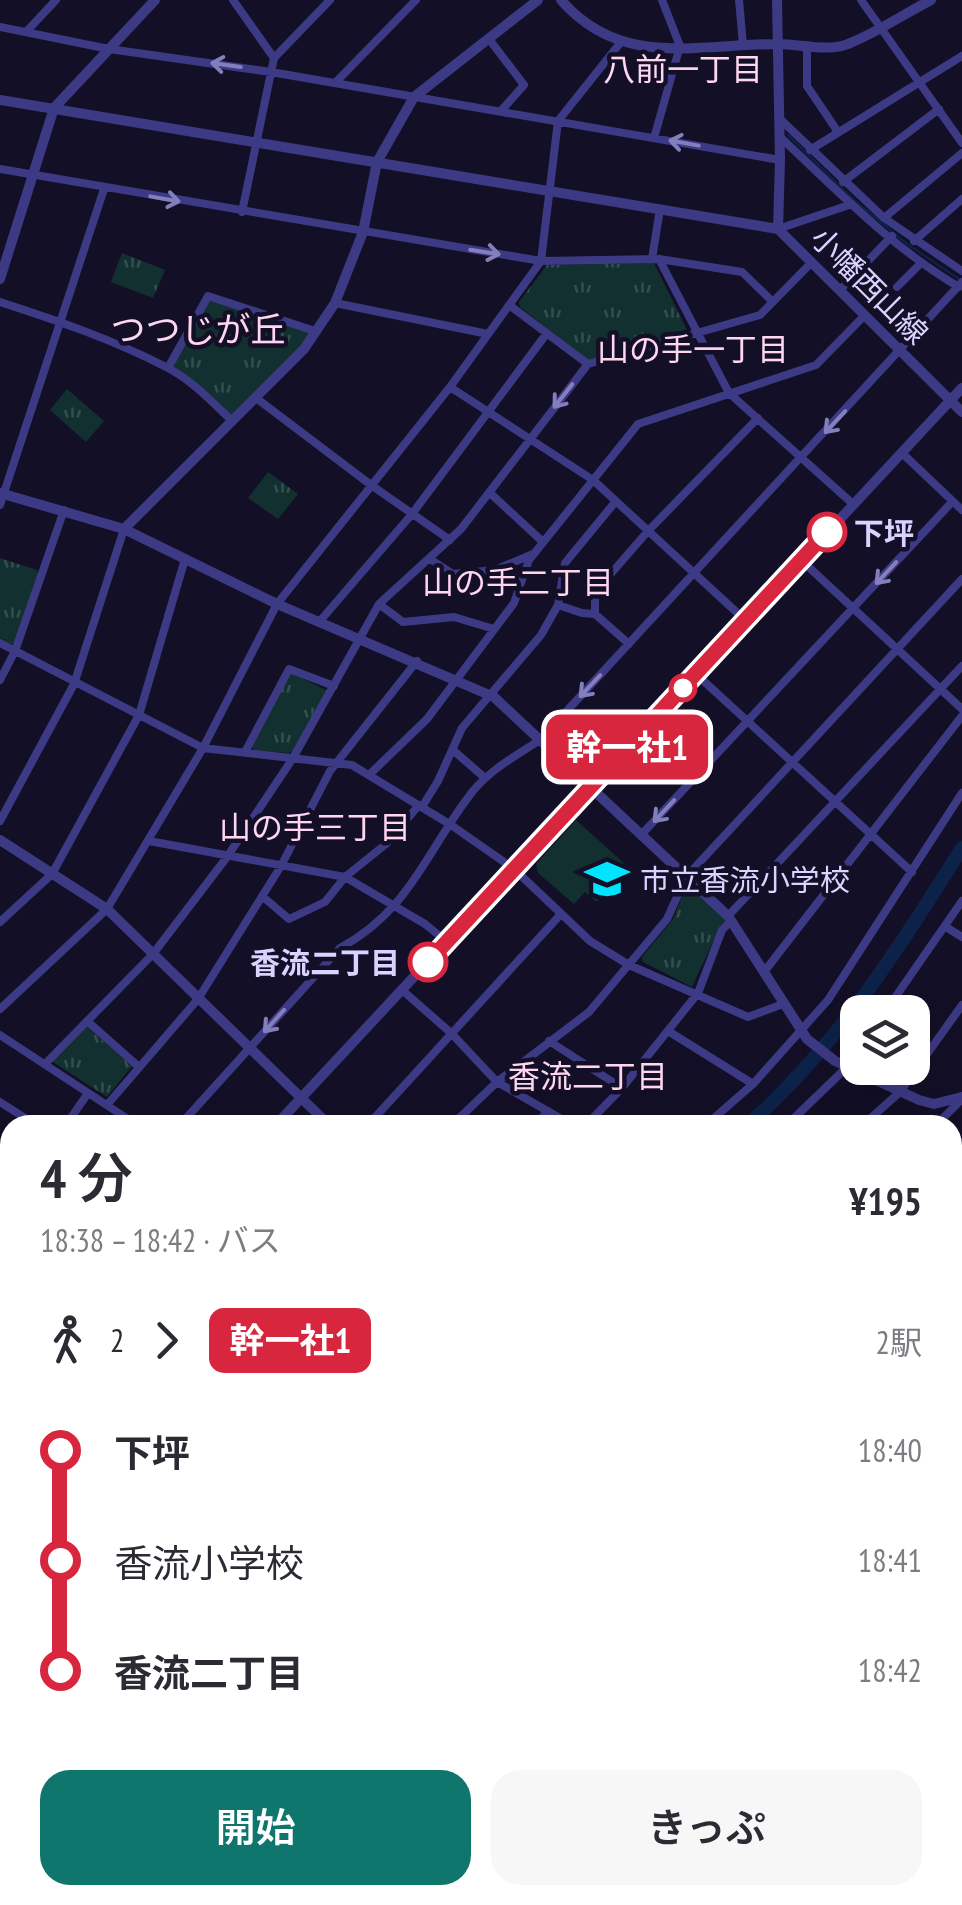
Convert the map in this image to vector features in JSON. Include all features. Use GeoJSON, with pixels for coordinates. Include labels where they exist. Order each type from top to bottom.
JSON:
{"type":"FeatureCollection","features":[{"type":"Feature","properties":{"kind":"street"},"geometry":{"type":"LineString","coordinates":[[26,32],[56,0]]}},
{"type":"Feature","properties":{"kind":"street"},"geometry":{"type":"LineString","coordinates":[[0,279],[54,108],[155,0]]}},
{"type":"Feature","properties":{"kind":"street"},"geometry":{"type":"LineString","coordinates":[[233,0],[274,58]]}},
{"type":"Feature","properties":{"kind":"street"},"geometry":{"type":"LineString","coordinates":[[240,10],[250,0]]}},
{"type":"Feature","properties":{"kind":"street"},"geometry":{"type":"LineString","coordinates":[[242,212],[274,58],[330,0]]}},
{"type":"Feature","properties":{"kind":"street"},"geometry":{"type":"LineString","coordinates":[[0,822],[74,684],[124,529],[304,349],[316,332],[335,303],[362,232],[377,162],[414,97],[538,0]]}},
{"type":"Feature","properties":{"kind":"street"},"geometry":{"type":"LineString","coordinates":[[561,0],[578,19],[600,34],[646,49],[845,46],[923,2]]}},
{"type":"Feature","properties":{"kind":"street"},"geometry":{"type":"LineString","coordinates":[[654,138],[680,46],[662,0]]}},
{"type":"Feature","properties":{"kind":"street"},"geometry":{"type":"LineString","coordinates":[[739,0],[742,45]]}},
{"type":"Feature","properties":{"kind":"street","name":"小幡西山線"},"geometry":{"type":"LineString","coordinates":[[777,0],[778,228],[962,412]]}},
{"type":"Feature","properties":{"kind":"street"},"geometry":{"type":"LineString","coordinates":[[862,0],[962,143]]}},
{"type":"Feature","properties":{"kind":"street"},"geometry":{"type":"LineString","coordinates":[[335,83],[411,1]]}},
{"type":"Feature","properties":{"kind":"street"},"geometry":{"type":"LineString","coordinates":[[0,28],[780,160]]}},
{"type":"Feature","properties":{"kind":"street"},"geometry":{"type":"LineString","coordinates":[[488,39],[524,84],[501,111]]}},
{"type":"Feature","properties":{"kind":"street"},"geometry":{"type":"LineString","coordinates":[[0,1009],[107,909],[202,748],[276,604],[450,387],[541,261],[558,121],[621,42]]}},
{"type":"Feature","properties":{"kind":"street"},"geometry":{"type":"LineString","coordinates":[[806,45],[806,86],[838,132]]}},
{"type":"Feature","properties":{"kind":"street"},"geometry":{"type":"LineString","coordinates":[[810,150],[962,56]]}},
{"type":"Feature","properties":{"kind":"street"},"geometry":{"type":"LineString","coordinates":[[0,100],[778,228],[852,204]]}},
{"type":"Feature","properties":{"kind":"street"},"geometry":{"type":"LineString","coordinates":[[843,182],[939,109]]}},
{"type":"Feature","properties":{"kind":"street"},"geometry":{"type":"LineString","coordinates":[[780,119],[884,218],[962,271]]}},
{"type":"Feature","properties":{"kind":"street"},"geometry":{"type":"LineString","coordinates":[[189,1115],[340,948],[368,933],[394,906],[485,778],[540,740],[961,285],[921,262],[779,136]]}},
{"type":"Feature","properties":{"kind":"street"},"geometry":{"type":"LineString","coordinates":[[884,218],[962,152]]}},
{"type":"Feature","properties":{"kind":"street"},"geometry":{"type":"LineString","coordinates":[[0,168],[541,261],[656,259],[742,272],[773,302]]}},
{"type":"Feature","properties":{"kind":"street"},"geometry":{"type":"LineString","coordinates":[[104,188],[1,498],[64,510],[124,529],[276,604],[489,694],[730,918],[805,1037],[840,1064]]}},
{"type":"Feature","properties":{"kind":"street"},"geometry":{"type":"LineString","coordinates":[[914,240],[962,199]]}},
{"type":"Feature","properties":{"kind":"street"},"geometry":{"type":"LineString","coordinates":[[660,209],[656,259],[729,392],[853,504]]}},
{"type":"Feature","properties":{"kind":"street"},"geometry":{"type":"LineString","coordinates":[[840,290],[892,236]]}},
{"type":"Feature","properties":{"kind":"street"},"geometry":{"type":"LineString","coordinates":[[44,1064],[153,954],[227,857],[293,758],[378,604],[450,540],[588,364],[760,315],[812,262]]}},
{"type":"Feature","properties":{"kind":"street"},"geometry":{"type":"LineString","coordinates":[[897,287],[921,262]]}},
{"type":"Feature","properties":{"kind":"street"},"geometry":{"type":"LineString","coordinates":[[168,368],[208,296],[316,332]]}},
{"type":"Feature","properties":{"kind":"street"},"geometry":{"type":"LineString","coordinates":[[0,302],[61,322],[168,368],[207,396],[232,421]]}},
{"type":"Feature","properties":{"kind":"street"},"geometry":{"type":"LineString","coordinates":[[335,303],[488,334]]}},
{"type":"Feature","properties":{"kind":"street"},"geometry":{"type":"LineString","coordinates":[[509,305],[588,364]]}},
{"type":"Feature","properties":{"kind":"street"},"geometry":{"type":"LineString","coordinates":[[370,774],[427,719],[514,603],[533,554],[638,424],[816,364],[865,316]]}},
{"type":"Feature","properties":{"kind":"street"},"geometry":{"type":"LineString","coordinates":[[320,622],[412,514],[546,334]]}},
{"type":"Feature","properties":{"kind":"street"},"geometry":{"type":"LineString","coordinates":[[450,387],[592,480],[745,620]]}},
{"type":"Feature","properties":{"kind":"street"},"geometry":{"type":"LineString","coordinates":[[285,1115],[962,388]]}},
{"type":"Feature","properties":{"kind":"street"},"geometry":{"type":"LineString","coordinates":[[256,398],[371,486],[450,540]]}},
{"type":"Feature","properties":{"kind":"street"},"geometry":{"type":"LineString","coordinates":[[594,614],[595,592],[648,531],[758,418]]}},
{"type":"Feature","properties":{"kind":"street"},"geometry":{"type":"LineString","coordinates":[[902,454],[962,510]]}},
{"type":"Feature","properties":{"kind":"street"},"geometry":{"type":"LineString","coordinates":[[490,493],[543,542]]}},
{"type":"Feature","properties":{"kind":"street"},"geometry":{"type":"LineString","coordinates":[[262,896],[289,919],[324,902],[345,877],[386,844],[420,806],[454,751],[462,728],[540,635],[558,604],[565,563],[616,502]]}},
{"type":"Feature","properties":{"kind":"street"},"geometry":{"type":"LineString","coordinates":[[641,835],[952,502]]}},
{"type":"Feature","properties":{"kind":"street"},"geometry":{"type":"LineString","coordinates":[[0,680],[15,651],[64,510]]}},
{"type":"Feature","properties":{"kind":"street"},"geometry":{"type":"LineString","coordinates":[[430,559],[453,574],[495,570],[533,554]]}},
{"type":"Feature","properties":{"kind":"street"},"geometry":{"type":"LineString","coordinates":[[0,922],[52,874],[139,715],[184,558]]}},
{"type":"Feature","properties":{"kind":"street"},"geometry":{"type":"LineString","coordinates":[[764,972],[962,713],[801,560]]}},
{"type":"Feature","properties":{"kind":"street"},"geometry":{"type":"LineString","coordinates":[[463,1115],[498,1082],[589,1012],[666,919],[686,877],[962,580]]}},
{"type":"Feature","properties":{"kind":"street"},"geometry":{"type":"LineString","coordinates":[[378,604],[404,622],[454,617],[494,629]]}},
{"type":"Feature","properties":{"kind":"street"},"geometry":{"type":"LineString","coordinates":[[558,604],[594,614],[628,644]]}},
{"type":"Feature","properties":{"kind":"street"},"geometry":{"type":"LineString","coordinates":[[0,643],[202,748],[352,765],[451,824],[514,869],[590,941],[629,965],[748,1017],[783,1004]]}},
{"type":"Feature","properties":{"kind":"street"},"geometry":{"type":"LineString","coordinates":[[107,1105],[198,999],[281,866],[336,763],[417,661]]}},
{"type":"Feature","properties":{"kind":"street"},"geometry":{"type":"LineString","coordinates":[[596,1115],[698,993],[730,918],[962,666]]}},
{"type":"Feature","properties":{"kind":"street"},"geometry":{"type":"LineString","coordinates":[[245,752],[289,669],[334,686]]}},
{"type":"Feature","properties":{"kind":"street"},"geometry":{"type":"LineString","coordinates":[[696,674],[912,872]]}},
{"type":"Feature","properties":{"kind":"street"},"geometry":{"type":"LineString","coordinates":[[454,751],[485,778]]}},
{"type":"Feature","properties":{"kind":"street"},"geometry":{"type":"LineString","coordinates":[[717,1115],[805,1037],[962,793]]}},
{"type":"Feature","properties":{"kind":"street"},"geometry":{"type":"LineString","coordinates":[[0,840],[107,909],[318,1115]]}},
{"type":"Feature","properties":{"kind":"street"},"geometry":{"type":"LineString","coordinates":[[150,841],[345,877],[447,942]]}},
{"type":"Feature","properties":{"kind":"street"},"geometry":{"type":"LineString","coordinates":[[898,995],[962,901]]}},
{"type":"Feature","properties":{"kind":"street"},"geometry":{"type":"LineString","coordinates":[[377,1115],[561,914]]}},
{"type":"Feature","properties":{"kind":"street"},"geometry":{"type":"LineString","coordinates":[[946,927],[962,937]]}},
{"type":"Feature","properties":{"kind":"street"},"geometry":{"type":"LineString","coordinates":[[402,990],[498,1082],[556,1115]]}},
{"type":"Feature","properties":{"kind":"street"},"geometry":{"type":"LineString","coordinates":[[874,1115],[900,1092],[962,1005]]}},
{"type":"Feature","properties":{"kind":"street"},"geometry":{"type":"LineString","coordinates":[[87,1021],[140,1067]]}},
{"type":"Feature","properties":{"kind":"street"},"geometry":{"type":"LineString","coordinates":[[668,1031],[753,1084]]}},
{"type":"Feature","properties":{"kind":"street"},"geometry":{"type":"LineString","coordinates":[[0,1035],[122,1115]]}},
{"type":"Feature","properties":{"kind":"street"},"geometry":{"type":"LineString","coordinates":[[550,1041],[622,1088]]}},
{"type":"Feature","properties":{"kind":"street"},"geometry":{"type":"LineString","coordinates":[[797,1115],[840,1074]]}},
{"type":"Feature","properties":{"kind":"street"},"geometry":{"type":"LineString","coordinates":[[885,1085],[934,1104],[962,1098]]}},
{"type":"Feature","properties":{"kind":"street"},"geometry":{"type":"LineString","coordinates":[[73,1115],[88,1093]]}},
{"type":"Feature","properties":{"kind":"street"},"geometry":{"type":"LineString","coordinates":[[544,1115],[548,1110]]}},
{"type":"Feature","properties":{"kind":"green space"},"geometry":{"type":"Polygon","coordinates":[[[122,253],[165,270],[153,298],[111,282],[122,253]]]}},
{"type":"Feature","properties":{"kind":"green space"},"geometry":{"type":"Polygon","coordinates":[[[654,263],[687,330],[684,335],[588,360],[520,307],[519,302],[547,265],[654,263]]]}},
{"type":"Feature","properties":{"kind":"green space"},"geometry":{"type":"Polygon","coordinates":[[[208,296],[315,331],[232,421],[168,368],[208,296]]]}},
{"type":"Feature","properties":{"kind":"green space"},"geometry":{"type":"Polygon","coordinates":[[[67,389],[104,421],[86,442],[50,410],[67,389]]]}},
{"type":"Feature","properties":{"kind":"green space"},"geometry":{"type":"Polygon","coordinates":[[[268,472],[298,494],[278,519],[248,498],[268,472]]]}},
{"type":"Feature","properties":{"kind":"green space"},"geometry":{"type":"Polygon","coordinates":[[[0,558],[37,570],[38,574],[15,643],[11,644],[0,638],[0,558]]]}},
{"type":"Feature","properties":{"kind":"green space"},"geometry":{"type":"Polygon","coordinates":[[[291,673],[328,691],[295,749],[289,753],[255,750],[251,746],[291,673]]]}},
{"type":"Feature","properties":{"kind":"green space"},"geometry":{"type":"Polygon","coordinates":[[[576,820],[625,864],[597,902],[585,892],[574,904],[538,873],[536,864],[576,820]]]}},
{"type":"Feature","properties":{"kind":"green space"},"geometry":{"type":"Polygon","coordinates":[[[686,887],[727,919],[692,987],[643,962],[642,957],[673,919],[686,887]]]}},
{"type":"Feature","properties":{"kind":"green space"},"geometry":{"type":"Polygon","coordinates":[[[87,1027],[132,1066],[107,1097],[52,1059],[87,1027]]]}},
{"type":"Feature","properties":{"kind":"waterway"},"geometry":{"type":"LineString","coordinates":[[788,135],[855,201],[907,244],[959,279]]}},
{"type":"Feature","properties":{"kind":"waterway"},"geometry":{"type":"LineString","coordinates":[[758,1115],[810,1062],[865,994],[962,848]]}},
{"type":"Feature","properties":{"kind":"bus line","name":"幹一社1"},"geometry":{"type":"LineString","coordinates":[[428,962],[827,532]]}},
{"type":"Feature","properties":{"kind":"place","name":"下坪"},"geometry":{"type":"Point","coordinates":[827,532]}},
{"type":"Feature","properties":{"kind":"place","name":"市立香流小学校"},"geometry":{"type":"Point","coordinates":[607,879]}},
{"type":"Feature","properties":{"kind":"place","name":"香流二丁目"},"geometry":{"type":"Point","coordinates":[428,962]}},
{"type":"Feature","properties":{"kind":"district","name":"八前一丁目"},"geometry":{"type":"Point","coordinates":[683,69]}},
{"type":"Feature","properties":{"kind":"district","name":"つつじが丘"},"geometry":{"type":"Point","coordinates":[198,329]}},
{"type":"Feature","properties":{"kind":"district","name":"山の手一丁目"},"geometry":{"type":"Point","coordinates":[693,349]}},
{"type":"Feature","properties":{"kind":"district","name":"山の手二丁目"},"geometry":{"type":"Point","coordinates":[518,582]}},
{"type":"Feature","properties":{"kind":"district","name":"山の手三丁目"},"geometry":{"type":"Point","coordinates":[315,827]}},
{"type":"Feature","properties":{"kind":"district","name":"香流二丁目"},"geometry":{"type":"Point","coordinates":[588,1076]}}]}
